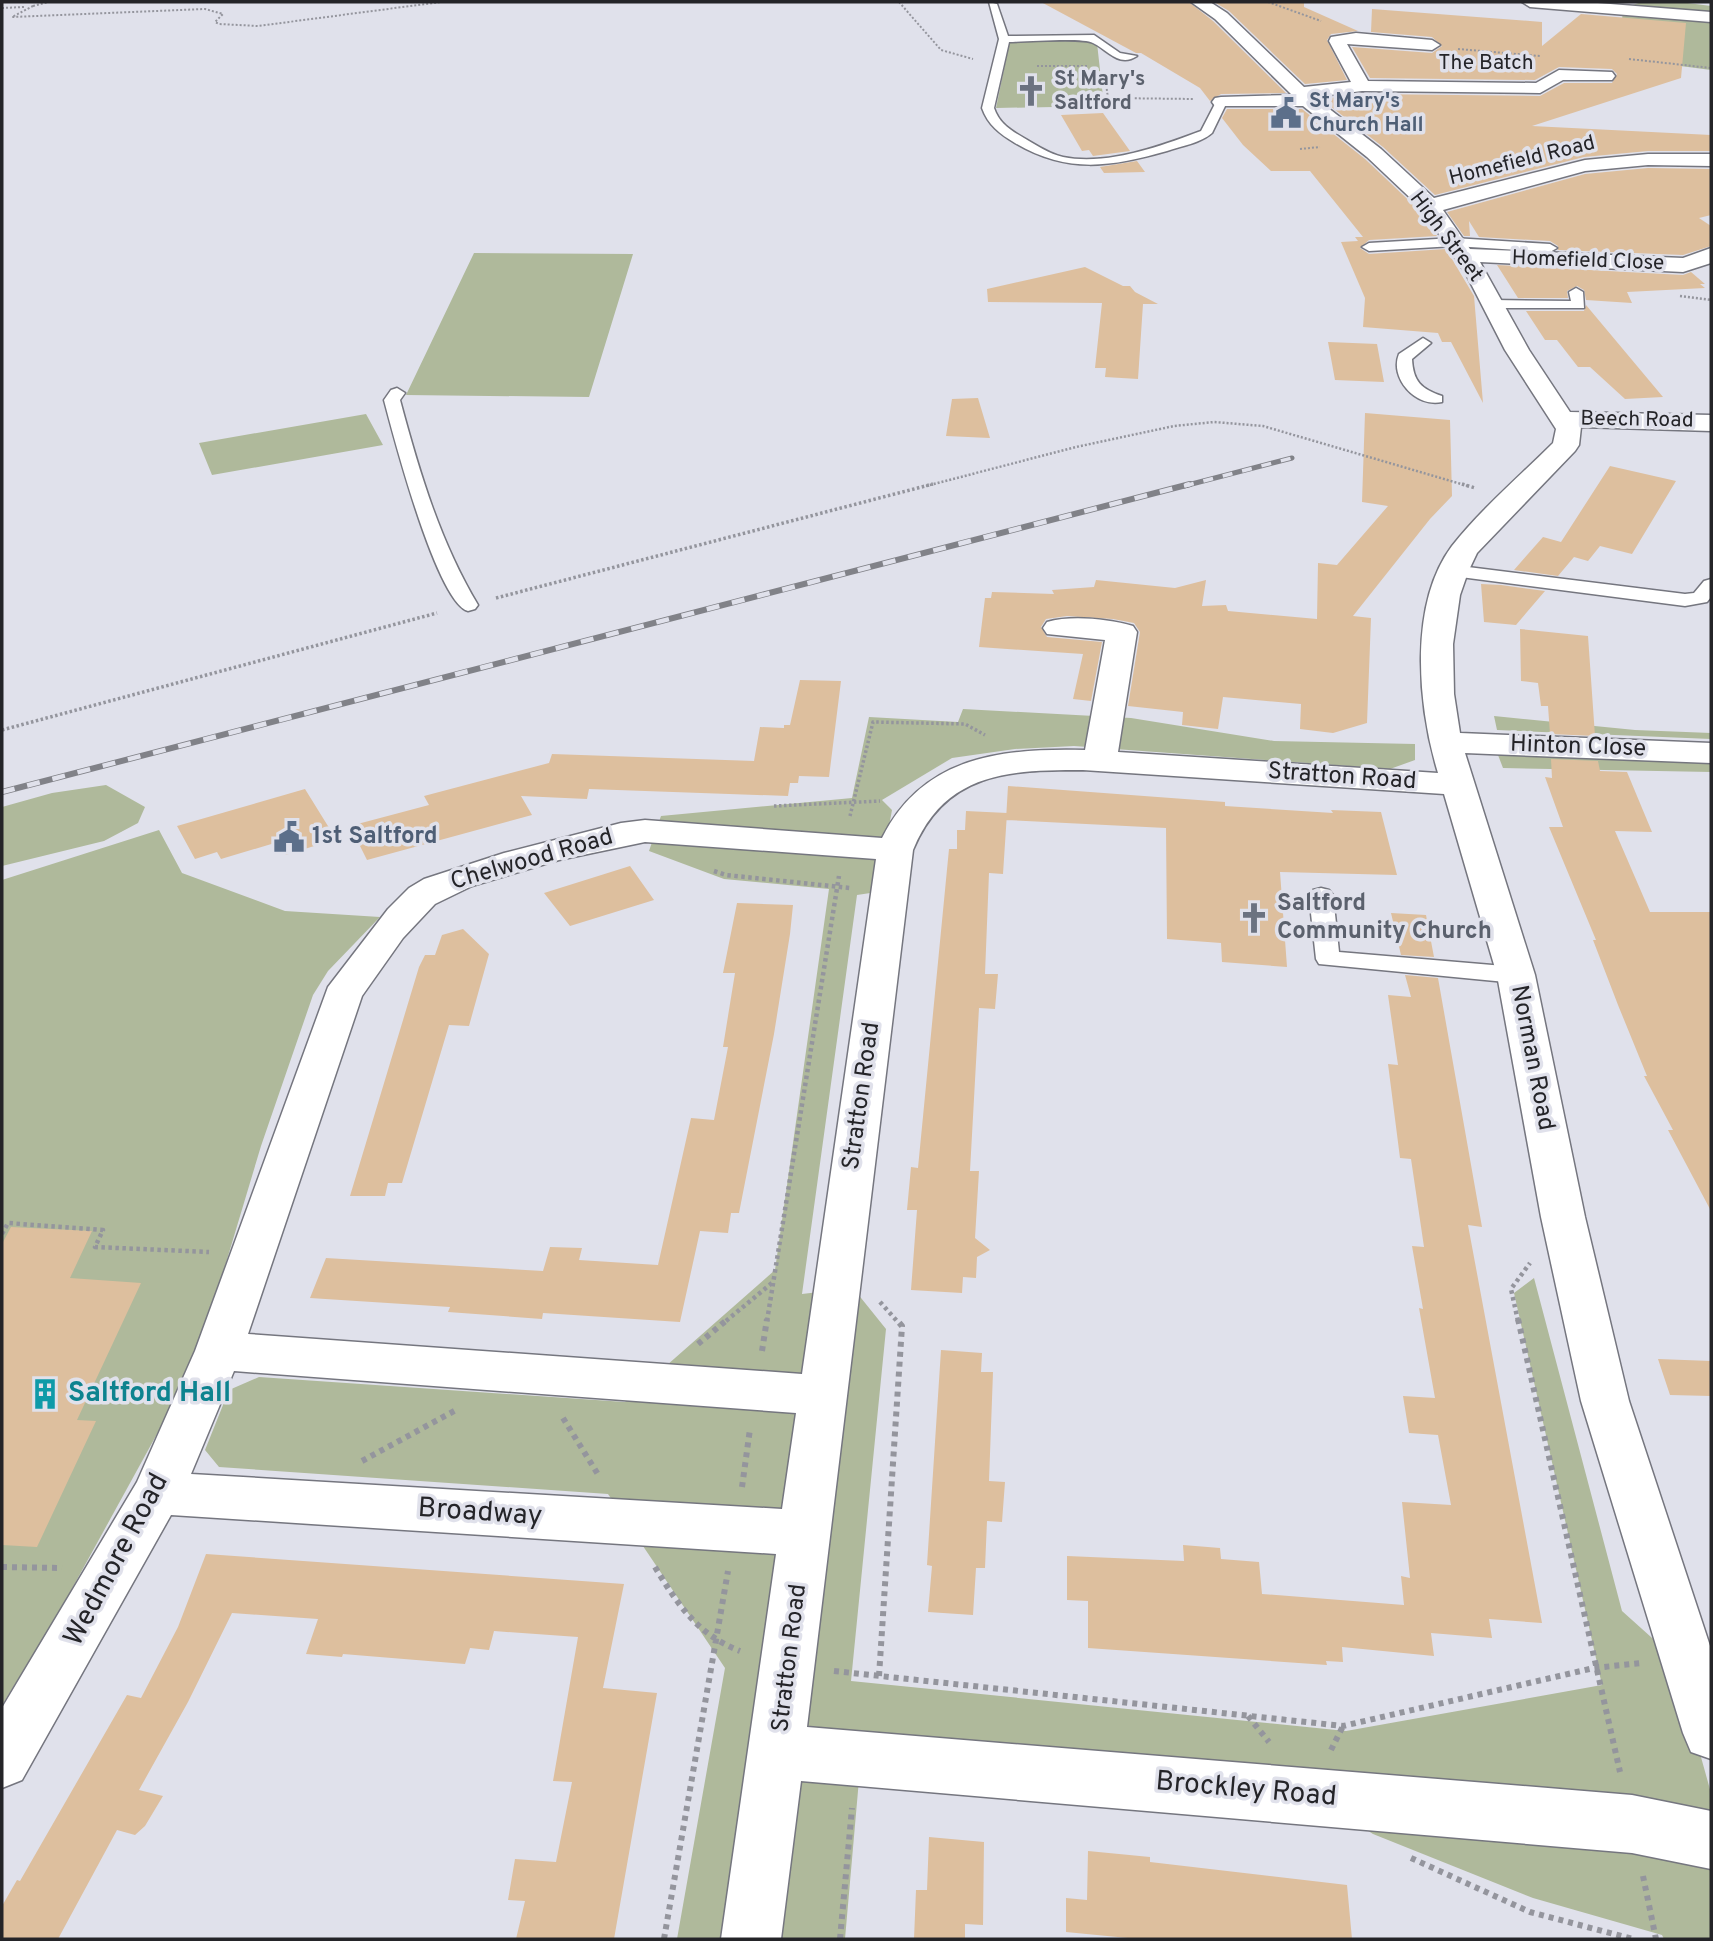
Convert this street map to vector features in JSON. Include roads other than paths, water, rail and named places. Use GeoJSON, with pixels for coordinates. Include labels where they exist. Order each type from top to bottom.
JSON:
{"type":"FeatureCollection","features":[{"type":"Feature","properties":{"kind":"street","name":"High Street"},"geometry":{"type":"LineString","coordinates":[[1205,2],[1304,97],[1374,153],[1429,205],[1493,304],[1517,350],[1563,419]]}},
{"type":"Feature","properties":{"kind":"street"},"geometry":{"type":"LineString","coordinates":[[1530,2],[1711,17]]}},
{"type":"Feature","properties":{"kind":"street","name":"The Batch"},"geometry":{"type":"LineString","coordinates":[[1362,86],[1336,43],[1339,39],[1432,45]]}},
{"type":"Feature","properties":{"kind":"street","name":"The Batch"},"geometry":{"type":"LineString","coordinates":[[1227,102],[1304,97],[1362,86],[1540,88],[1559,75],[1606,76]]}},
{"type":"Feature","properties":{"kind":"street","name":"Homefield Road"},"geometry":{"type":"LineString","coordinates":[[1429,205],[1448,204],[1544,174],[1590,164],[1640,159],[1711,160]]}},
{"type":"Feature","properties":{"kind":"street","name":"Homefield Close"},"geometry":{"type":"LineString","coordinates":[[1458,249],[1683,265],[1697,263],[1711,254]]}},
{"type":"Feature","properties":{"kind":"street","name":"Beech Road"},"geometry":{"type":"LineString","coordinates":[[1563,419],[1711,422]]}},
{"type":"Feature","properties":{"kind":"street","name":"Norman Road"},"geometry":{"type":"LineString","coordinates":[[1563,419],[1569,429],[1566,444],[1464,550],[1452,571],[1444,596],[1437,703],[1445,742],[1516,975],[1563,1217],[1605,1401],[1711,1733]]}},
{"type":"Feature","properties":{"kind":"street"},"geometry":{"type":"LineString","coordinates":[[1058,628],[1122,632],[1100,761]]}},
{"type":"Feature","properties":{"kind":"street","name":"Hinton Close"},"geometry":{"type":"LineString","coordinates":[[1445,742],[1711,752]]}},
{"type":"Feature","properties":{"kind":"street","name":"Stratton Road"},"geometry":{"type":"LineString","coordinates":[[751,1939],[779,1752],[804,1533],[895,850],[906,822],[938,788],[974,772],[1030,761],[1100,761],[1458,785]]}},
{"type":"Feature","properties":{"kind":"street","name":"Chelwood Road"},"geometry":{"type":"LineString","coordinates":[[219,1351],[342,996],[357,972],[424,895],[458,879],[621,834],[645,831],[895,850]]}},
{"type":"Feature","properties":{"kind":"street"},"geometry":{"type":"LineString","coordinates":[[219,1351],[823,1395]]}},
{"type":"Feature","properties":{"kind":"street","name":"Wedmore Road"},"geometry":{"type":"LineString","coordinates":[[2,1761],[157,1493],[219,1351]]}},
{"type":"Feature","properties":{"kind":"street","name":"Broadway"},"geometry":{"type":"LineString","coordinates":[[157,1493],[804,1533]]}},
{"type":"Feature","properties":{"kind":"street","name":"Brockley Road"},"geometry":{"type":"LineString","coordinates":[[779,1752],[1632,1824],[1711,1840]]}},
{"type":"Feature","properties":{"kind":"lane"},"geometry":{"type":"LineString","coordinates":[[992,4],[1003,39],[988,108],[998,127],[1048,156],[1066,161],[1100,160],[1194,138],[1206,134],[1227,102]]}},
{"type":"Feature","properties":{"kind":"lane"},"geometry":{"type":"LineString","coordinates":[[1003,39],[1094,38],[1117,56],[1132,56]]}},
{"type":"Feature","properties":{"kind":"lane"},"geometry":{"type":"LineString","coordinates":[[1369,247],[1550,248]]}},
{"type":"Feature","properties":{"kind":"lane"},"geometry":{"type":"LineString","coordinates":[[1493,304],[1579,305],[1576,292]]}},
{"type":"Feature","properties":{"kind":"lane"},"geometry":{"type":"LineString","coordinates":[[1423,343],[1404,357],[1404,376],[1412,389],[1436,399]]}},
{"type":"Feature","properties":{"kind":"lane"},"geometry":{"type":"LineString","coordinates":[[397,393],[392,400],[406,455],[455,585],[468,605]]}},
{"type":"Feature","properties":{"kind":"lane"},"geometry":{"type":"LineString","coordinates":[[1452,571],[1685,600],[1700,598],[1711,585]]}},
{"type":"Feature","properties":{"kind":"lane"},"geometry":{"type":"LineString","coordinates":[[1321,895],[1328,959],[1516,975]]}},
{"type":"Feature","properties":{"kind":"railway"},"geometry":{"type":"LineString","coordinates":[[1184,486],[1292,458]]}},
{"type":"Feature","properties":{"kind":"railway"},"geometry":{"type":"LineString","coordinates":[[2,792],[1190,484]]}},
{"type":"Feature","properties":{"kind":"place","name":"St Mary's Saltford"},"geometry":{"type":"Point","coordinates":[1031,91]}},
{"type":"Feature","properties":{"kind":"place","name":"St Mary's Church Hall"},"geometry":{"type":"Point","coordinates":[1286,113]}},
{"type":"Feature","properties":{"kind":"place","name":"1st Saltford"},"geometry":{"type":"Point","coordinates":[289,837]}},
{"type":"Feature","properties":{"kind":"place","name":"Saltford Community Church"},"geometry":{"type":"Point","coordinates":[1254,918]}},
{"type":"Feature","properties":{"kind":"place","name":"Saltford Hall"},"geometry":{"type":"Point","coordinates":[45,1394]}}]}
